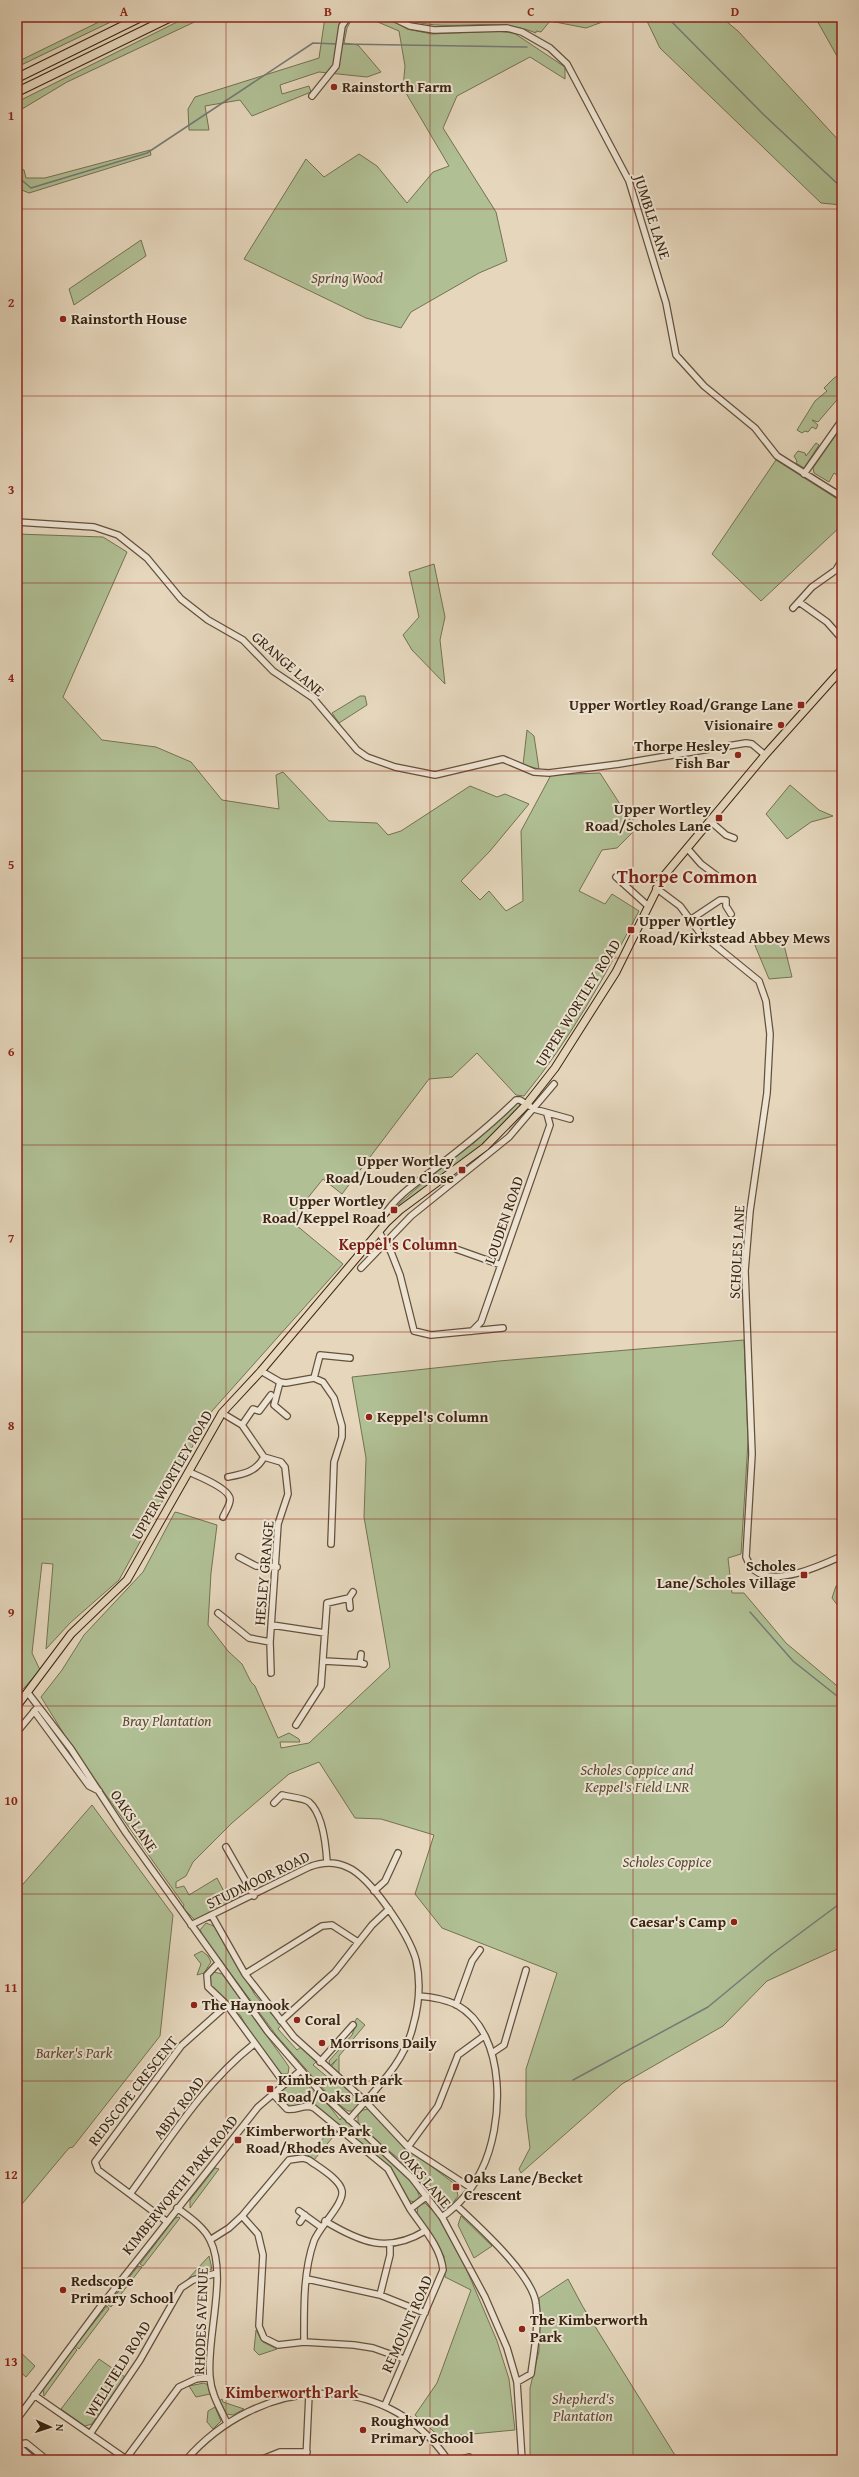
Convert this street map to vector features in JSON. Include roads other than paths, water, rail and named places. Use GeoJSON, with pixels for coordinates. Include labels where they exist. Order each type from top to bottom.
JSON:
{"type":"FeatureCollection","features":[{"type":"Feature","properties":{"kind":"highway"},"geometry":{"type":"LineString","coordinates":[[17,78],[141,17]]}},
{"type":"Feature","properties":{"kind":"highway"},"geometry":{"type":"LineString","coordinates":[[17,92],[171,17]]}},
{"type":"Feature","properties":{"kind":"main road","name":"UPPER WORTLEY ROAD"},"geometry":{"type":"LineString","coordinates":[[17,1706],[71,1634],[127,1580],[189,1472],[201,1447],[222,1413],[261,1371],[386,1224],[400,1210],[485,1148],[526,1105],[555,1068],[616,972],[656,888],[686,848],[765,755],[842,669]]}},
{"type":"Feature","properties":{"kind":"street"},"geometry":{"type":"LineString","coordinates":[[312,96],[332,74],[336,66],[342,26],[348,17]]}},
{"type":"Feature","properties":{"kind":"street","name":"JUMBLE LANE"},"geometry":{"type":"LineString","coordinates":[[391,17],[410,26],[434,30],[495,26],[508,28],[522,32],[544,45],[567,64],[630,181],[666,303],[676,355],[704,386],[755,428],[769,449],[804,474],[842,497]]}},
{"type":"Feature","properties":{"kind":"street"},"geometry":{"type":"LineString","coordinates":[[804,474],[842,420]]}},
{"type":"Feature","properties":{"kind":"street","name":"GRANGE LANE"},"geometry":{"type":"LineString","coordinates":[[17,522],[94,527],[118,535],[147,558],[181,599],[208,620],[242,640],[273,671],[313,698],[357,750],[367,757],[395,767],[435,775],[503,759],[534,772],[549,773],[618,764],[746,743],[752,744],[765,755]]}},
{"type":"Feature","properties":{"kind":"street"},"geometry":{"type":"LineString","coordinates":[[793,608],[812,587],[836,570],[842,560]]}},
{"type":"Feature","properties":{"kind":"street"},"geometry":{"type":"LineString","coordinates":[[799,602],[827,622],[842,639]]}},
{"type":"Feature","properties":{"kind":"street"},"geometry":{"type":"LineString","coordinates":[[710,821],[726,835],[734,838]]}},
{"type":"Feature","properties":{"kind":"street"},"geometry":{"type":"LineString","coordinates":[[686,848],[701,864],[721,880]]}},
{"type":"Feature","properties":{"kind":"street"},"geometry":{"type":"LineString","coordinates":[[616,877],[647,905]]}},
{"type":"Feature","properties":{"kind":"street","name":"SCHOLES LANE"},"geometry":{"type":"LineString","coordinates":[[656,888],[680,906],[700,933],[759,981],[766,1001],[770,1034],[767,1093],[750,1211],[745,1271],[752,1454],[746,1557],[752,1569],[759,1573],[780,1576],[804,1571],[842,1556]]}},
{"type":"Feature","properties":{"kind":"street"},"geometry":{"type":"LineString","coordinates":[[690,920],[720,900],[726,900],[726,906],[731,914]]}},
{"type":"Feature","properties":{"kind":"street","name":"UPPER WORTLEY ROAD"},"geometry":{"type":"LineString","coordinates":[[361,1268],[385,1242],[439,1191],[492,1152],[534,1109],[554,1084]]}},
{"type":"Feature","properties":{"kind":"street","name":"UPPER WORTLEY ROAD"},"geometry":{"type":"LineString","coordinates":[[386,1224],[384,1216],[387,1210],[404,1194],[483,1132],[516,1100],[520,1100],[526,1105]]}},
{"type":"Feature","properties":{"kind":"street"},"geometry":{"type":"LineString","coordinates":[[526,1105],[547,1114],[570,1119]]}},
{"type":"Feature","properties":{"kind":"street","name":"LOUDEN ROAD"},"geometry":{"type":"LineString","coordinates":[[472,1331],[481,1322],[550,1125],[547,1114]]}},
{"type":"Feature","properties":{"kind":"street"},"geometry":{"type":"LineString","coordinates":[[379,1232],[400,1275],[414,1331],[424,1335],[503,1328]]}},
{"type":"Feature","properties":{"kind":"street"},"geometry":{"type":"LineString","coordinates":[[456,1249],[501,1265]]}},
{"type":"Feature","properties":{"kind":"street"},"geometry":{"type":"LineString","coordinates":[[314,1378],[320,1355],[350,1358]]}},
{"type":"Feature","properties":{"kind":"street"},"geometry":{"type":"LineString","coordinates":[[261,1371],[280,1382],[294,1382],[314,1378],[323,1382],[329,1389],[338,1408],[342,1426],[342,1437],[334,1462],[331,1544]]}},
{"type":"Feature","properties":{"kind":"street"},"geometry":{"type":"LineString","coordinates":[[280,1382],[274,1405],[287,1416]]}},
{"type":"Feature","properties":{"kind":"street"},"geometry":{"type":"LineString","coordinates":[[242,1425],[253,1409],[259,1411],[271,1395]]}},
{"type":"Feature","properties":{"kind":"street"},"geometry":{"type":"LineString","coordinates":[[222,1413],[242,1425],[264,1457],[260,1465],[253,1471],[228,1477]]}},
{"type":"Feature","properties":{"kind":"street","name":"HESLEY GRANGE"},"geometry":{"type":"LineString","coordinates":[[264,1457],[283,1464],[287,1480],[287,1501],[278,1524],[277,1567],[270,1642],[271,1673]]}},
{"type":"Feature","properties":{"kind":"street"},"geometry":{"type":"LineString","coordinates":[[189,1472],[224,1490],[229,1495],[230,1500],[223,1517]]}},
{"type":"Feature","properties":{"kind":"street"},"geometry":{"type":"LineString","coordinates":[[239,1557],[256,1566],[277,1567]]}},
{"type":"Feature","properties":{"kind":"street"},"geometry":{"type":"LineString","coordinates":[[350,1608],[349,1598],[353,1592]]}},
{"type":"Feature","properties":{"kind":"street"},"geometry":{"type":"LineString","coordinates":[[321,1601],[327,1602],[349,1598]]}},
{"type":"Feature","properties":{"kind":"street"},"geometry":{"type":"LineString","coordinates":[[296,1725],[322,1686],[327,1602]]}},
{"type":"Feature","properties":{"kind":"street"},"geometry":{"type":"LineString","coordinates":[[218,1613],[248,1638],[270,1642]]}},
{"type":"Feature","properties":{"kind":"street"},"geometry":{"type":"LineString","coordinates":[[272,1626],[325,1633]]}},
{"type":"Feature","properties":{"kind":"street"},"geometry":{"type":"LineString","coordinates":[[324,1661],[362,1663],[361,1654]]}},
{"type":"Feature","properties":{"kind":"street","name":"OAKS LANE"},"geometry":{"type":"LineString","coordinates":[[28,1693],[39,1706],[99,1791],[218,1964],[268,2032],[300,2070],[348,2120],[392,2157],[427,2196],[442,2217],[485,2298],[507,2348],[517,2382],[522,2460]]}},
{"type":"Feature","properties":{"kind":"street"},"geometry":{"type":"LineString","coordinates":[[17,1732],[39,1706]]}},
{"type":"Feature","properties":{"kind":"street"},"geometry":{"type":"LineString","coordinates":[[34,1711],[89,1786],[99,1791]]}},
{"type":"Feature","properties":{"kind":"street"},"geometry":{"type":"LineString","coordinates":[[274,1803],[282,1795],[308,1801],[314,1808],[325,1837],[327,1862]]}},
{"type":"Feature","properties":{"kind":"street"},"geometry":{"type":"LineString","coordinates":[[226,1847],[254,1896]]}},
{"type":"Feature","properties":{"kind":"street"},"geometry":{"type":"LineString","coordinates":[[374,1892],[385,1881],[398,1853]]}},
{"type":"Feature","properties":{"kind":"street","name":"STUDMOOR ROAD"},"geometry":{"type":"LineString","coordinates":[[191,1925],[254,1896],[309,1867],[327,1862],[353,1870],[389,1909],[401,1926],[416,1960],[418,1996],[413,2028],[399,2060],[389,2075],[348,2120]]}},
{"type":"Feature","properties":{"kind":"street"},"geometry":{"type":"LineString","coordinates":[[281,2021],[335,1972],[358,1942],[389,1909]]}},
{"type":"Feature","properties":{"kind":"street","name":"OAKS LANE"},"geometry":{"type":"LineString","coordinates":[[212,1916],[245,1974],[294,2037],[365,2101],[408,2147],[471,2188]]}},
{"type":"Feature","properties":{"kind":"street"},"geometry":{"type":"LineString","coordinates":[[245,1974],[322,1926],[332,1925],[358,1942]]}},
{"type":"Feature","properties":{"kind":"street"},"geometry":{"type":"LineString","coordinates":[[456,2005],[463,1993],[472,1961],[480,1950]]}},
{"type":"Feature","properties":{"kind":"street"},"geometry":{"type":"LineString","coordinates":[[218,1964],[208,1972],[206,1983],[226,2005],[284,2083]]}},
{"type":"Feature","properties":{"kind":"street"},"geometry":{"type":"LineString","coordinates":[[492,2053],[504,2045],[526,1970]]}},
{"type":"Feature","properties":{"kind":"street"},"geometry":{"type":"LineString","coordinates":[[418,1996],[432,1997],[456,2005],[471,2016],[484,2036],[492,2053],[497,2084],[496,2119],[488,2153],[471,2188],[457,2206],[442,2217]]}},
{"type":"Feature","properties":{"kind":"street","name":"REDSCOPE CRESCENT"},"geometry":{"type":"LineString","coordinates":[[166,2221],[98,2170],[96,2166],[97,2157],[182,2046],[226,2005]]}},
{"type":"Feature","properties":{"kind":"street"},"geometry":{"type":"LineString","coordinates":[[320,2062],[353,2025]]}},
{"type":"Feature","properties":{"kind":"street"},"geometry":{"type":"LineString","coordinates":[[408,2147],[438,2106],[458,2055],[484,2036]]}},
{"type":"Feature","properties":{"kind":"street","name":"ABDY ROAD"},"geometry":{"type":"LineString","coordinates":[[130,2194],[210,2086],[238,2057],[254,2044]]}},
{"type":"Feature","properties":{"kind":"street","name":"KIMBERWORTH PARK ROAD"},"geometry":{"type":"LineString","coordinates":[[17,2419],[166,2221],[258,2107],[272,2093],[300,2070]]}},
{"type":"Feature","properties":{"kind":"street","name":"OAKS LANE"},"geometry":{"type":"LineString","coordinates":[[272,2093],[287,2109],[297,2109],[306,2106],[314,2108],[379,2160],[394,2178],[410,2209]]}},
{"type":"Feature","properties":{"kind":"street"},"geometry":{"type":"LineString","coordinates":[[210,2240],[229,2228],[242,2216],[289,2160],[303,2158],[309,2160],[339,2183],[342,2189],[340,2201],[325,2221],[314,2240],[307,2279],[304,2342]]}},
{"type":"Feature","properties":{"kind":"street"},"geometry":{"type":"LineString","coordinates":[[410,2209],[427,2196]]}},
{"type":"Feature","properties":{"kind":"street"},"geometry":{"type":"LineString","coordinates":[[457,2206],[502,2251],[525,2279],[536,2302],[535,2344],[531,2374],[517,2382]]}},
{"type":"Feature","properties":{"kind":"street","name":"RHODES AVENUE"},"geometry":{"type":"LineString","coordinates":[[178,2208],[194,2221],[210,2240],[217,2273],[210,2377],[213,2394],[227,2423]]}},
{"type":"Feature","properties":{"kind":"street","name":"REMOUNT ROAD"},"geometry":{"type":"LineString","coordinates":[[385,2405],[443,2270],[442,2261],[436,2248],[410,2209]]}},
{"type":"Feature","properties":{"kind":"street"},"geometry":{"type":"LineString","coordinates":[[300,2211],[321,2227]]}},
{"type":"Feature","properties":{"kind":"street"},"geometry":{"type":"LineString","coordinates":[[300,2222],[305,2215]]}},
{"type":"Feature","properties":{"kind":"street"},"geometry":{"type":"LineString","coordinates":[[242,2216],[258,2234],[263,2255],[259,2326],[261,2333],[273,2344],[304,2342],[354,2345],[374,2348],[404,2359]]}},
{"type":"Feature","properties":{"kind":"street"},"geometry":{"type":"LineString","coordinates":[[325,2221],[362,2240],[390,2244],[410,2240],[425,2231]]}},
{"type":"Feature","properties":{"kind":"street"},"geometry":{"type":"LineString","coordinates":[[380,2295],[390,2255],[390,2244]]}},
{"type":"Feature","properties":{"kind":"street","name":"WELLFIELD ROAD"},"geometry":{"type":"LineString","coordinates":[[90,2434],[140,2360],[182,2288],[193,2280],[217,2273]]}},
{"type":"Feature","properties":{"kind":"street"},"geometry":{"type":"LineString","coordinates":[[307,2279],[380,2295],[425,2313]]}},
{"type":"Feature","properties":{"kind":"street"},"geometry":{"type":"LineString","coordinates":[[34,2395],[126,2459],[179,2387],[196,2379],[210,2377]]}},
{"type":"Feature","properties":{"kind":"street"},"geometry":{"type":"LineString","coordinates":[[306,2460],[309,2394]]}},
{"type":"Feature","properties":{"kind":"street"},"geometry":{"type":"LineString","coordinates":[[186,2460],[199,2445],[227,2423],[249,2410],[273,2401],[309,2394],[348,2395],[385,2405],[423,2431],[448,2460]]}},
{"type":"Feature","properties":{"kind":"street"},"geometry":{"type":"LineString","coordinates":[[17,2445],[26,2443],[47,2460]]}},
{"type":"Feature","properties":{"kind":"street"},"geometry":{"type":"LineString","coordinates":[[17,2445],[34,2460]]}},
{"type":"Feature","properties":{"kind":"street"},"geometry":{"type":"LineString","coordinates":[[260,2460],[280,2452],[307,2452]]}},
{"type":"Feature","properties":{"kind":"street"},"geometry":{"type":"LineString","coordinates":[[458,2460],[469,2457],[470,2460]]}},
{"type":"Feature","properties":{"kind":"waterway"},"geometry":{"type":"LineString","coordinates":[[575,17],[601,17]]}},
{"type":"Feature","properties":{"kind":"waterway"},"geometry":{"type":"LineString","coordinates":[[667,17],[764,115],[842,188]]}},
{"type":"Feature","properties":{"kind":"waterway"},"geometry":{"type":"LineString","coordinates":[[17,176],[31,188],[147,153],[313,43],[337,44]]}},
{"type":"Feature","properties":{"kind":"waterway"},"geometry":{"type":"LineString","coordinates":[[341,44],[527,47]]}},
{"type":"Feature","properties":{"kind":"waterway"},"geometry":{"type":"LineString","coordinates":[[750,1612],[793,1661],[842,1700]]}},
{"type":"Feature","properties":{"kind":"waterway"},"geometry":{"type":"LineString","coordinates":[[573,2080],[708,2007],[772,1954],[842,1902]]}},
{"type":"Feature","properties":{"kind":"place","name":"Rainstorth Farm"},"geometry":{"type":"Point","coordinates":[334,87]}},
{"type":"Feature","properties":{"kind":"place","name":"Rainstorth House"},"geometry":{"type":"Point","coordinates":[63,319]}},
{"type":"Feature","properties":{"kind":"place","name":"Upper Wortley Road/Grange Lane"},"geometry":{"type":"Point","coordinates":[801,705]}},
{"type":"Feature","properties":{"kind":"place","name":"Visionaire"},"geometry":{"type":"Point","coordinates":[781,725]}},
{"type":"Feature","properties":{"kind":"place","name":"Thorpe Hesley Fish Bar"},"geometry":{"type":"Point","coordinates":[738,755]}},
{"type":"Feature","properties":{"kind":"place","name":"Upper Wortley Road/Scholes Lane"},"geometry":{"type":"Point","coordinates":[719,818]}},
{"type":"Feature","properties":{"kind":"place","name":"Upper Wortley Road/Kirkstead Abbey Mews"},"geometry":{"type":"Point","coordinates":[631,930]}},
{"type":"Feature","properties":{"kind":"place","name":"Upper Wortley Road/Louden Close"},"geometry":{"type":"Point","coordinates":[462,1170]}},
{"type":"Feature","properties":{"kind":"place","name":"Upper Wortley Road/Keppel Road"},"geometry":{"type":"Point","coordinates":[394,1210]}},
{"type":"Feature","properties":{"kind":"place","name":"Keppel's Column"},"geometry":{"type":"Point","coordinates":[369,1417]}},
{"type":"Feature","properties":{"kind":"place","name":"Scholes Lane/Scholes Village"},"geometry":{"type":"Point","coordinates":[804,1575]}},
{"type":"Feature","properties":{"kind":"place","name":"Caesar's Camp"},"geometry":{"type":"Point","coordinates":[734,1922]}},
{"type":"Feature","properties":{"kind":"place","name":"The Haynook"},"geometry":{"type":"Point","coordinates":[194,2005]}},
{"type":"Feature","properties":{"kind":"place","name":"Coral"},"geometry":{"type":"Point","coordinates":[297,2020]}},
{"type":"Feature","properties":{"kind":"place","name":"Morrisons Daily"},"geometry":{"type":"Point","coordinates":[322,2043]}},
{"type":"Feature","properties":{"kind":"place","name":"Kimberworth Park Road/Oaks Lane"},"geometry":{"type":"Point","coordinates":[270,2089]}},
{"type":"Feature","properties":{"kind":"place","name":"Kimberworth Park Road/Rhodes Avenue"},"geometry":{"type":"Point","coordinates":[238,2140]}},
{"type":"Feature","properties":{"kind":"place","name":"Oaks Lane/Becket Crescent"},"geometry":{"type":"Point","coordinates":[456,2187]}},
{"type":"Feature","properties":{"kind":"place","name":"Redscope Primary School"},"geometry":{"type":"Point","coordinates":[63,2290]}},
{"type":"Feature","properties":{"kind":"place","name":"The Kimberworth Park"},"geometry":{"type":"Point","coordinates":[522,2329]}},
{"type":"Feature","properties":{"kind":"place","name":"Roughwood Primary School"},"geometry":{"type":"Point","coordinates":[363,2430]}},
{"type":"Feature","properties":{"kind":"district","name":"Thorpe Common"},"geometry":{"type":"Point","coordinates":[687,876]}},
{"type":"Feature","properties":{"kind":"district","name":"Keppel's Column"},"geometry":{"type":"Point","coordinates":[398,1244]}},
{"type":"Feature","properties":{"kind":"district","name":"Kimberworth Park"},"geometry":{"type":"Point","coordinates":[292,2392]}},
{"type":"Feature","properties":{"kind":"park label","name":"Spring Wood"},"geometry":{"type":"Point","coordinates":[347,278]}},
{"type":"Feature","properties":{"kind":"park label","name":"Bray Plantation"},"geometry":{"type":"Point","coordinates":[167,1721]}},
{"type":"Feature","properties":{"kind":"park label","name":"Scholes Coppice and Keppel's Field LNR"},"geometry":{"type":"Point","coordinates":[637,1778]}},
{"type":"Feature","properties":{"kind":"park label","name":"Scholes Coppice"},"geometry":{"type":"Point","coordinates":[667,1862]}},
{"type":"Feature","properties":{"kind":"park label","name":"Barker's Park"},"geometry":{"type":"Point","coordinates":[74,2053]}},
{"type":"Feature","properties":{"kind":"park label","name":"Shepherd's Plantation"},"geometry":{"type":"Point","coordinates":[583,2408]}}]}
